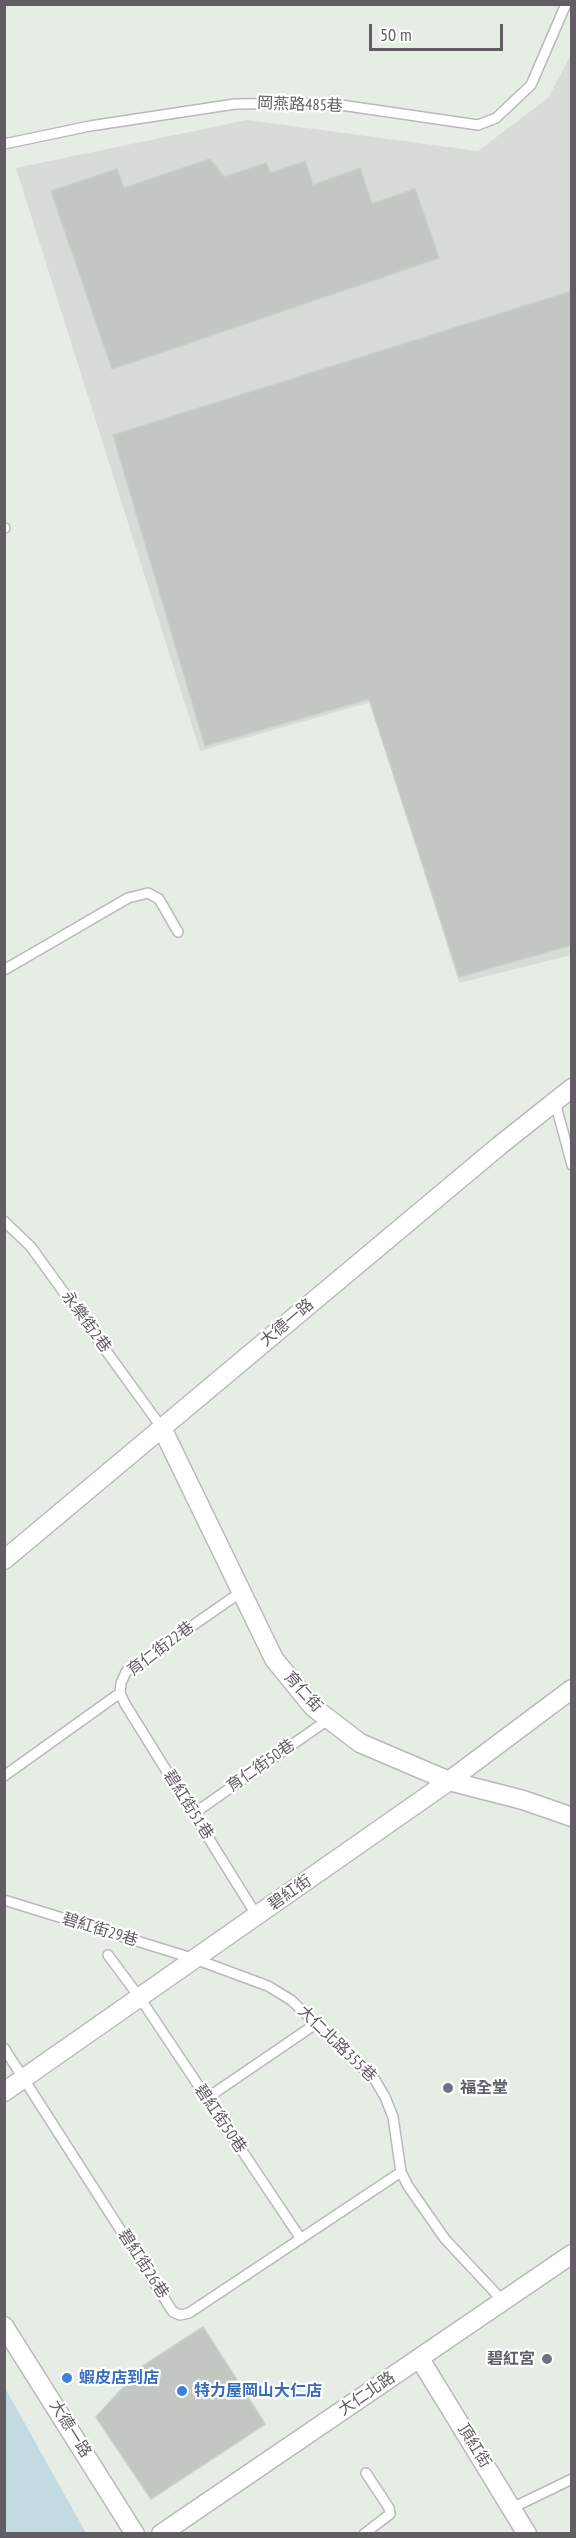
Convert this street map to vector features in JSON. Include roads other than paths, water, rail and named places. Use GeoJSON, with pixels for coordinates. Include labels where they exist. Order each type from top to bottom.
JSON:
{"type":"FeatureCollection","features":[{"type":"Feature","properties":{"kind":"street","name":"大德一路"},"geometry":{"type":"LineString","coordinates":[[4,1560],[572,1088]]}},
{"type":"Feature","properties":{"kind":"street","name":"育仁街"},"geometry":{"type":"LineString","coordinates":[[162,1428],[274,1659],[313,1707],[360,1743],[449,1781],[523,1800],[572,1817]]}},
{"type":"Feature","properties":{"kind":"street","name":"碧紅街"},"geometry":{"type":"LineString","coordinates":[[4,2092],[449,1781],[572,1689]]}},
{"type":"Feature","properties":{"kind":"street","name":"大仁北路"},"geometry":{"type":"LineString","coordinates":[[161,2534],[572,2254]]}},
{"type":"Feature","properties":{"kind":"street","name":"大德一路"},"geometry":{"type":"LineString","coordinates":[[4,2326],[135,2534]]}},
{"type":"Feature","properties":{"kind":"street","name":"頂紅街"},"geometry":{"type":"LineString","coordinates":[[420,2359],[527,2534]]}},
{"type":"Feature","properties":{"kind":"lane","name":"岡燕路485巷"},"geometry":{"type":"LineString","coordinates":[[4,144],[90,126],[235,104],[327,103],[478,125],[496,118],[531,85],[566,4]]}},
{"type":"Feature","properties":{"kind":"lane"},"geometry":{"type":"LineString","coordinates":[[4,970],[128,898],[148,893],[159,898],[178,932]]}},
{"type":"Feature","properties":{"kind":"lane"},"geometry":{"type":"LineString","coordinates":[[555,1102],[572,1165]]}},
{"type":"Feature","properties":{"kind":"lane","name":"永樂街2巷"},"geometry":{"type":"LineString","coordinates":[[4,1221],[31,1248],[162,1428]]}},
{"type":"Feature","properties":{"kind":"lane","name":"育仁街22巷"},"geometry":{"type":"LineString","coordinates":[[4,1776],[120,1693],[126,1672],[241,1592]]}},
{"type":"Feature","properties":{"kind":"lane","name":"碧紅街51巷"},"geometry":{"type":"LineString","coordinates":[[120,1693],[257,1916]]}},
{"type":"Feature","properties":{"kind":"lane","name":"育仁街50巷"},"geometry":{"type":"LineString","coordinates":[[193,1814],[329,1719]]}},
{"type":"Feature","properties":{"kind":"lane","name":"碧紅街29巷"},"geometry":{"type":"LineString","coordinates":[[4,1900],[195,1959]]}},
{"type":"Feature","properties":{"kind":"lane","name":"碧紅街50巷"},"geometry":{"type":"LineString","coordinates":[[108,1955],[140,1998],[301,2239]]}},
{"type":"Feature","properties":{"kind":"lane","name":"大仁北路355巷"},"geometry":{"type":"LineString","coordinates":[[195,1959],[268,1986],[291,2000],[375,2080],[386,2097],[393,2117],[401,2172],[408,2186],[440,2231],[502,2300]]}},
{"type":"Feature","properties":{"kind":"lane"},"geometry":{"type":"LineString","coordinates":[[207,2098],[317,2023]]}},
{"type":"Feature","properties":{"kind":"lane"},"geometry":{"type":"LineString","coordinates":[[4,2048],[24,2079]]}},
{"type":"Feature","properties":{"kind":"lane","name":"碧紅街26巷"},"geometry":{"type":"LineString","coordinates":[[24,2079],[173,2312],[180,2315],[189,2313],[401,2172]]}},
{"type":"Feature","properties":{"kind":"lane"},"geometry":{"type":"LineString","coordinates":[[364,2534],[390,2514],[389,2508],[366,2473]]}},
{"type":"Feature","properties":{"kind":"lane"},"geometry":{"type":"LineString","coordinates":[[512,2508],[572,2479]]}},
{"type":"Feature","properties":{"kind":"place","name":"福全堂"},"geometry":{"type":"Point","coordinates":[448,2088]}},
{"type":"Feature","properties":{"kind":"place","name":"碧紅宮"},"geometry":{"type":"Point","coordinates":[547,2359]}},
{"type":"Feature","properties":{"kind":"place","name":"蝦皮店到店"},"geometry":{"type":"Point","coordinates":[67,2378]}},
{"type":"Feature","properties":{"kind":"place","name":"特力屋岡山大仁店"},"geometry":{"type":"Point","coordinates":[182,2391]}}]}
